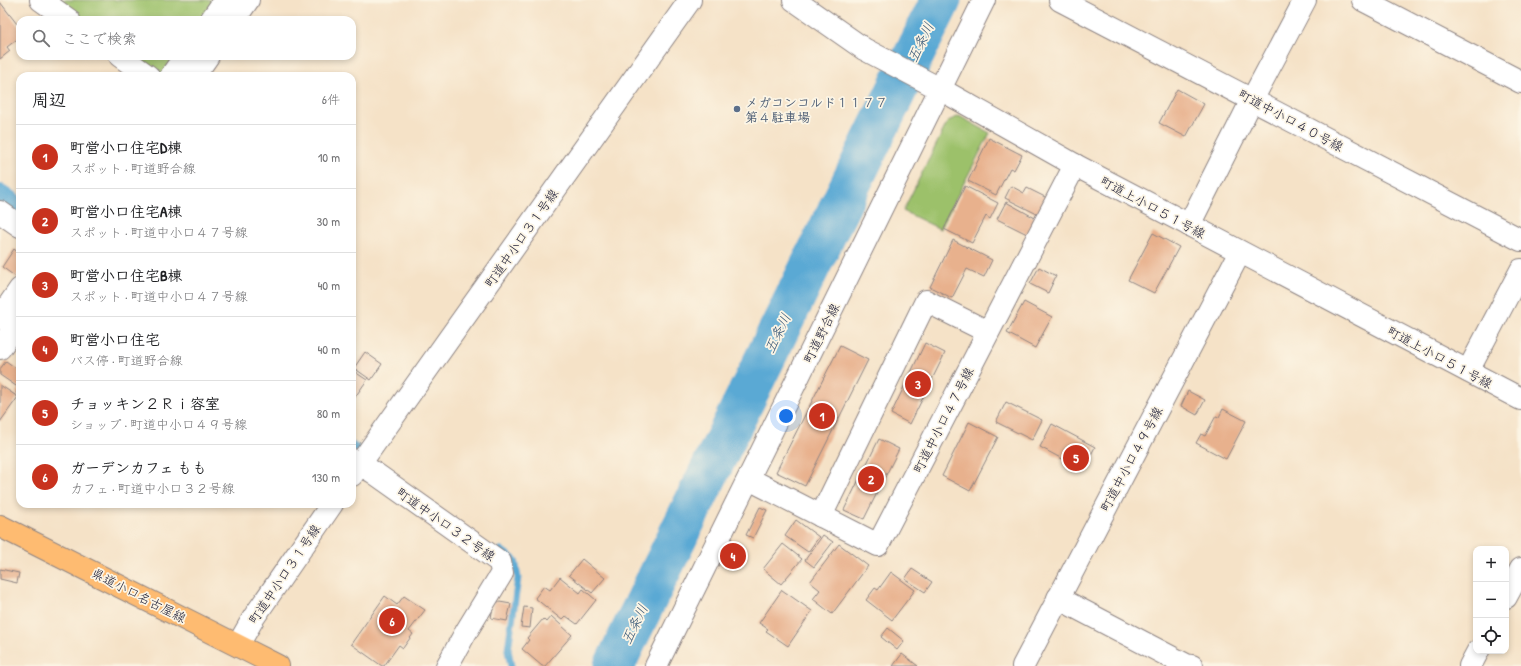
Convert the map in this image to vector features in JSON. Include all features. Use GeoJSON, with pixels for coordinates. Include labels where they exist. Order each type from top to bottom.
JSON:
{"type":"FeatureCollection","features":[{"type":"Feature","properties":{"kind":"main road","name":"県道小口名古屋線"},"geometry":{"type":"LineString","coordinates":[[0,526],[278,666]]}},
{"type":"Feature","properties":{"kind":"street"},"geometry":{"type":"LineString","coordinates":[[41,0],[63,16]]}},
{"type":"Feature","properties":{"kind":"street"},"geometry":{"type":"LineString","coordinates":[[214,16],[225,0]]}},
{"type":"Feature","properties":{"kind":"street"},"geometry":{"type":"LineString","coordinates":[[237,16],[248,0]]}},
{"type":"Feature","properties":{"kind":"street","name":"町道中小口３１号線"},"geometry":{"type":"LineString","coordinates":[[356,464],[690,0]]}},
{"type":"Feature","properties":{"kind":"street","name":"町道上小口５１号線"},"geometry":{"type":"LineString","coordinates":[[794,0],[850,41],[936,86],[1075,165],[1521,399]]}},
{"type":"Feature","properties":{"kind":"street","name":"町道野合線"},"geometry":{"type":"LineString","coordinates":[[656,666],[749,478],[936,86],[984,0]]}},
{"type":"Feature","properties":{"kind":"street","name":"町道中小口４０号線"},"geometry":{"type":"LineString","coordinates":[[1060,0],[1521,240]]}},
{"type":"Feature","properties":{"kind":"street"},"geometry":{"type":"LineString","coordinates":[[1189,225],[1252,100],[1305,0]]}},
{"type":"Feature","properties":{"kind":"street"},"geometry":{"type":"LineString","coordinates":[[1363,0],[1521,82]]}},
{"type":"Feature","properties":{"kind":"street"},"geometry":{"type":"LineString","coordinates":[[126,60],[142,72]]}},
{"type":"Feature","properties":{"kind":"street"},"geometry":{"type":"LineString","coordinates":[[174,72],[182,60]]}},
{"type":"Feature","properties":{"kind":"street"},"geometry":{"type":"LineString","coordinates":[[197,72],[205,60]]}},
{"type":"Feature","properties":{"kind":"street","name":"町道中小口４７号線"},"geometry":{"type":"LineString","coordinates":[[749,478],[878,545],[1075,165]]}},
{"type":"Feature","properties":{"kind":"street"},"geometry":{"type":"LineString","coordinates":[[0,212],[16,223]]}},
{"type":"Feature","properties":{"kind":"street","name":"町道中小口４９号線"},"geometry":{"type":"LineString","coordinates":[[1023,666],[1240,252]]}},
{"type":"Feature","properties":{"kind":"street"},"geometry":{"type":"LineString","coordinates":[[1468,371],[1521,270]]}},
{"type":"Feature","properties":{"kind":"street"},"geometry":{"type":"LineString","coordinates":[[0,318],[16,295]]}},
{"type":"Feature","properties":{"kind":"street"},"geometry":{"type":"LineString","coordinates":[[821,516],[926,301],[988,332]]}},
{"type":"Feature","properties":{"kind":"street"},"geometry":{"type":"LineString","coordinates":[[0,348],[16,326]]}},
{"type":"Feature","properties":{"kind":"street","name":"町道中小口３２号線"},"geometry":{"type":"LineString","coordinates":[[356,468],[373,472],[500,562],[502,573],[468,627],[447,666]]}},
{"type":"Feature","properties":{"kind":"street","name":"町道中小口３１号線"},"geometry":{"type":"LineString","coordinates":[[238,645],[254,617],[329,508]]}},
{"type":"Feature","properties":{"kind":"street"},"geometry":{"type":"LineString","coordinates":[[1509,591],[1521,569]]}},
{"type":"Feature","properties":{"kind":"street"},"geometry":{"type":"LineString","coordinates":[[1058,598],[1188,666]]}},
{"type":"Feature","properties":{"kind":"street"},"geometry":{"type":"LineString","coordinates":[[1470,666],[1476,654]]}},
{"type":"Feature","properties":{"kind":"green space"},"geometry":{"type":"Polygon","coordinates":[[[53,0],[217,0],[206,16],[75,16],[53,0]]]}},
{"type":"Feature","properties":{"kind":"green space"},"geometry":{"type":"Polygon","coordinates":[[[139,60],[175,60],[164,72],[155,72],[139,60]]]}},
{"type":"Feature","properties":{"kind":"green space"},"geometry":{"type":"Polygon","coordinates":[[[959,116],[990,133],[940,229],[903,211],[948,121],[959,116]]]}},
{"type":"Feature","properties":{"kind":"building"},"geometry":{"type":"Polygon","coordinates":[[[0,2],[16,23],[16,40],[7,47],[10,51],[0,59],[0,2]]]}},
{"type":"Feature","properties":{"kind":"building"},"geometry":{"type":"Polygon","coordinates":[[[1177,89],[1204,104],[1186,137],[1159,123],[1177,89]]]}},
{"type":"Feature","properties":{"kind":"building"},"geometry":{"type":"Polygon","coordinates":[[[989,138],[1022,155],[1014,170],[1010,168],[996,195],[968,181],[989,138]]]}},
{"type":"Feature","properties":{"kind":"building"},"geometry":{"type":"Polygon","coordinates":[[[965,186],[998,203],[990,219],[986,216],[972,243],[944,229],[965,186]]]}},
{"type":"Feature","properties":{"kind":"building"},"geometry":{"type":"Polygon","coordinates":[[[1011,186],[1024,193],[1027,188],[1047,198],[1039,215],[1005,198],[1011,186]]]}},
{"type":"Feature","properties":{"kind":"building"},"geometry":{"type":"Polygon","coordinates":[[[1006,202],[1035,218],[1027,234],[997,219],[1006,202]]]}},
{"type":"Feature","properties":{"kind":"building"},"geometry":{"type":"Polygon","coordinates":[[[1153,233],[1179,247],[1154,293],[1128,280],[1153,233]]]}},
{"type":"Feature","properties":{"kind":"building"},"geometry":{"type":"Polygon","coordinates":[[[953,240],[992,260],[984,277],[967,269],[952,298],[930,287],[953,240]]]}},
{"type":"Feature","properties":{"kind":"building"},"geometry":{"type":"Polygon","coordinates":[[[14,249],[16,251],[16,277],[2,267],[14,249]]]}},
{"type":"Feature","properties":{"kind":"building"},"geometry":{"type":"Polygon","coordinates":[[[1039,267],[1056,276],[1048,293],[1030,284],[1039,267]]]}},
{"type":"Feature","properties":{"kind":"building"},"geometry":{"type":"Polygon","coordinates":[[[1024,302],[1052,317],[1035,348],[1007,333],[1024,302]]]}},
{"type":"Feature","properties":{"kind":"building"},"geometry":{"type":"Polygon","coordinates":[[[925,343],[945,353],[910,424],[891,414],[925,343]]]}},
{"type":"Feature","properties":{"kind":"building"},"geometry":{"type":"Polygon","coordinates":[[[840,346],[868,360],[805,486],[776,472],[840,346]]]}},
{"type":"Feature","properties":{"kind":"building"},"geometry":{"type":"Polygon","coordinates":[[[365,352],[382,364],[371,380],[356,369],[356,365],[365,352]]]}},
{"type":"Feature","properties":{"kind":"building"},"geometry":{"type":"Polygon","coordinates":[[[6,361],[16,368],[16,386],[0,375],[0,369],[6,361]]]}},
{"type":"Feature","properties":{"kind":"building"},"geometry":{"type":"Polygon","coordinates":[[[356,373],[367,380],[356,396],[356,373]]]}},
{"type":"Feature","properties":{"kind":"building"},"geometry":{"type":"Polygon","coordinates":[[[0,385],[16,396],[16,400],[0,422],[0,385]]]}},
{"type":"Feature","properties":{"kind":"building"},"geometry":{"type":"Polygon","coordinates":[[[1188,391],[1205,400],[1197,415],[1181,406],[1188,391]]]}},
{"type":"Feature","properties":{"kind":"building"},"geometry":{"type":"Polygon","coordinates":[[[1006,402],[1042,420],[1032,440],[996,422],[1006,402]]]}},
{"type":"Feature","properties":{"kind":"building"},"geometry":{"type":"Polygon","coordinates":[[[1223,409],[1246,421],[1226,459],[1196,443],[1201,434],[1205,436],[1216,416],[1219,417],[1223,409]]]}},
{"type":"Feature","properties":{"kind":"building"},"geometry":{"type":"Polygon","coordinates":[[[969,422],[998,437],[970,491],[942,476],[969,422]]]}},
{"type":"Feature","properties":{"kind":"building"},"geometry":{"type":"Polygon","coordinates":[[[1052,424],[1095,447],[1083,470],[1040,447],[1052,424]]]}},
{"type":"Feature","properties":{"kind":"building"},"geometry":{"type":"Polygon","coordinates":[[[879,439],[899,449],[864,519],[844,510],[879,439]]]}},
{"type":"Feature","properties":{"kind":"building"},"geometry":{"type":"Polygon","coordinates":[[[760,507],[767,510],[753,538],[746,535],[760,507]]]}},
{"type":"Feature","properties":{"kind":"building"},"geometry":{"type":"Polygon","coordinates":[[[796,520],[819,537],[808,552],[785,536],[796,520]]]}},
{"type":"Feature","properties":{"kind":"building"},"geometry":{"type":"Polygon","coordinates":[[[823,535],[833,542],[814,567],[805,560],[823,535]]]}},
{"type":"Feature","properties":{"kind":"building"},"geometry":{"type":"Polygon","coordinates":[[[783,544],[802,559],[781,584],[763,569],[783,544]]]}},
{"type":"Feature","properties":{"kind":"building"},"geometry":{"type":"Polygon","coordinates":[[[839,544],[868,566],[832,614],[813,599],[820,590],[810,582],[839,544]]]}},
{"type":"Feature","properties":{"kind":"building"},"geometry":{"type":"Polygon","coordinates":[[[582,559],[605,578],[592,593],[569,575],[582,559]]]}},
{"type":"Feature","properties":{"kind":"building"},"geometry":{"type":"Polygon","coordinates":[[[0,569],[19,573],[17,583],[0,579],[0,569]]]}},
{"type":"Feature","properties":{"kind":"building"},"geometry":{"type":"Polygon","coordinates":[[[912,569],[932,582],[925,592],[905,579],[912,569]]]}},
{"type":"Feature","properties":{"kind":"building"},"geometry":{"type":"Polygon","coordinates":[[[891,572],[915,590],[892,620],[866,600],[875,588],[878,590],[891,572]]]}},
{"type":"Feature","properties":{"kind":"building"},"geometry":{"type":"Polygon","coordinates":[[[560,577],[580,593],[583,589],[596,600],[577,624],[566,616],[562,620],[535,598],[544,586],[550,590],[560,577]]]}},
{"type":"Feature","properties":{"kind":"building"},"geometry":{"type":"Polygon","coordinates":[[[782,590],[812,611],[788,646],[766,631],[768,629],[759,623],[782,590]]]}},
{"type":"Feature","properties":{"kind":"building"},"geometry":{"type":"Polygon","coordinates":[[[385,596],[397,605],[404,596],[425,610],[409,631],[413,634],[403,648],[399,645],[384,666],[382,666],[351,644],[385,596]]]}},
{"type":"Feature","properties":{"kind":"building"},"geometry":{"type":"Polygon","coordinates":[[[494,601],[511,604],[507,621],[491,618],[494,601]]]}},
{"type":"Feature","properties":{"kind":"building"},"geometry":{"type":"Polygon","coordinates":[[[524,607],[532,608],[530,628],[521,627],[524,607]]]}},
{"type":"Feature","properties":{"kind":"building"},"geometry":{"type":"Polygon","coordinates":[[[551,616],[572,635],[545,666],[542,666],[522,649],[529,640],[527,638],[543,619],[546,622],[551,616]]]}},
{"type":"Feature","properties":{"kind":"building"},"geometry":{"type":"Polygon","coordinates":[[[888,628],[904,641],[897,650],[881,637],[888,628]]]}},
{"type":"Feature","properties":{"kind":"building"},"geometry":{"type":"Polygon","coordinates":[[[902,654],[918,666],[893,666],[902,654]]]}},
{"type":"Feature","properties":{"kind":"waterway","name":"五条川"},"geometry":{"type":"LineString","coordinates":[[614,666],[941,0]]}},
{"type":"Feature","properties":{"kind":"waterway"},"geometry":{"type":"LineString","coordinates":[[0,196],[16,207]]}},
{"type":"Feature","properties":{"kind":"waterway"},"geometry":{"type":"LineString","coordinates":[[356,448],[365,454]]}},
{"type":"Feature","properties":{"kind":"waterway"},"geometry":{"type":"LineString","coordinates":[[501,550],[515,560],[518,578],[508,650],[511,666]]}},
{"type":"Feature","properties":{"kind":"place","name":"メガコンコルド１１７７ 第４駐車場"},"geometry":{"type":"Point","coordinates":[737,109]}},
{"type":"Feature","properties":{"kind":"place","name":"町営小口住宅B棟"},"geometry":{"type":"Point","coordinates":[918,384]}},
{"type":"Feature","properties":{"kind":"place","name":"町営小口住宅D棟"},"geometry":{"type":"Point","coordinates":[822,416]}},
{"type":"Feature","properties":{"kind":"place","name":"チョッキン２Ｒｉ容室"},"geometry":{"type":"Point","coordinates":[1076,458]}},
{"type":"Feature","properties":{"kind":"place","name":"町営小口住宅A棟"},"geometry":{"type":"Point","coordinates":[871,479]}},
{"type":"Feature","properties":{"kind":"place","name":"町営小口住宅"},"geometry":{"type":"Point","coordinates":[733,556]}},
{"type":"Feature","properties":{"kind":"place","name":"ガーデンカフェ もも"},"geometry":{"type":"Point","coordinates":[392,621]}}]}
